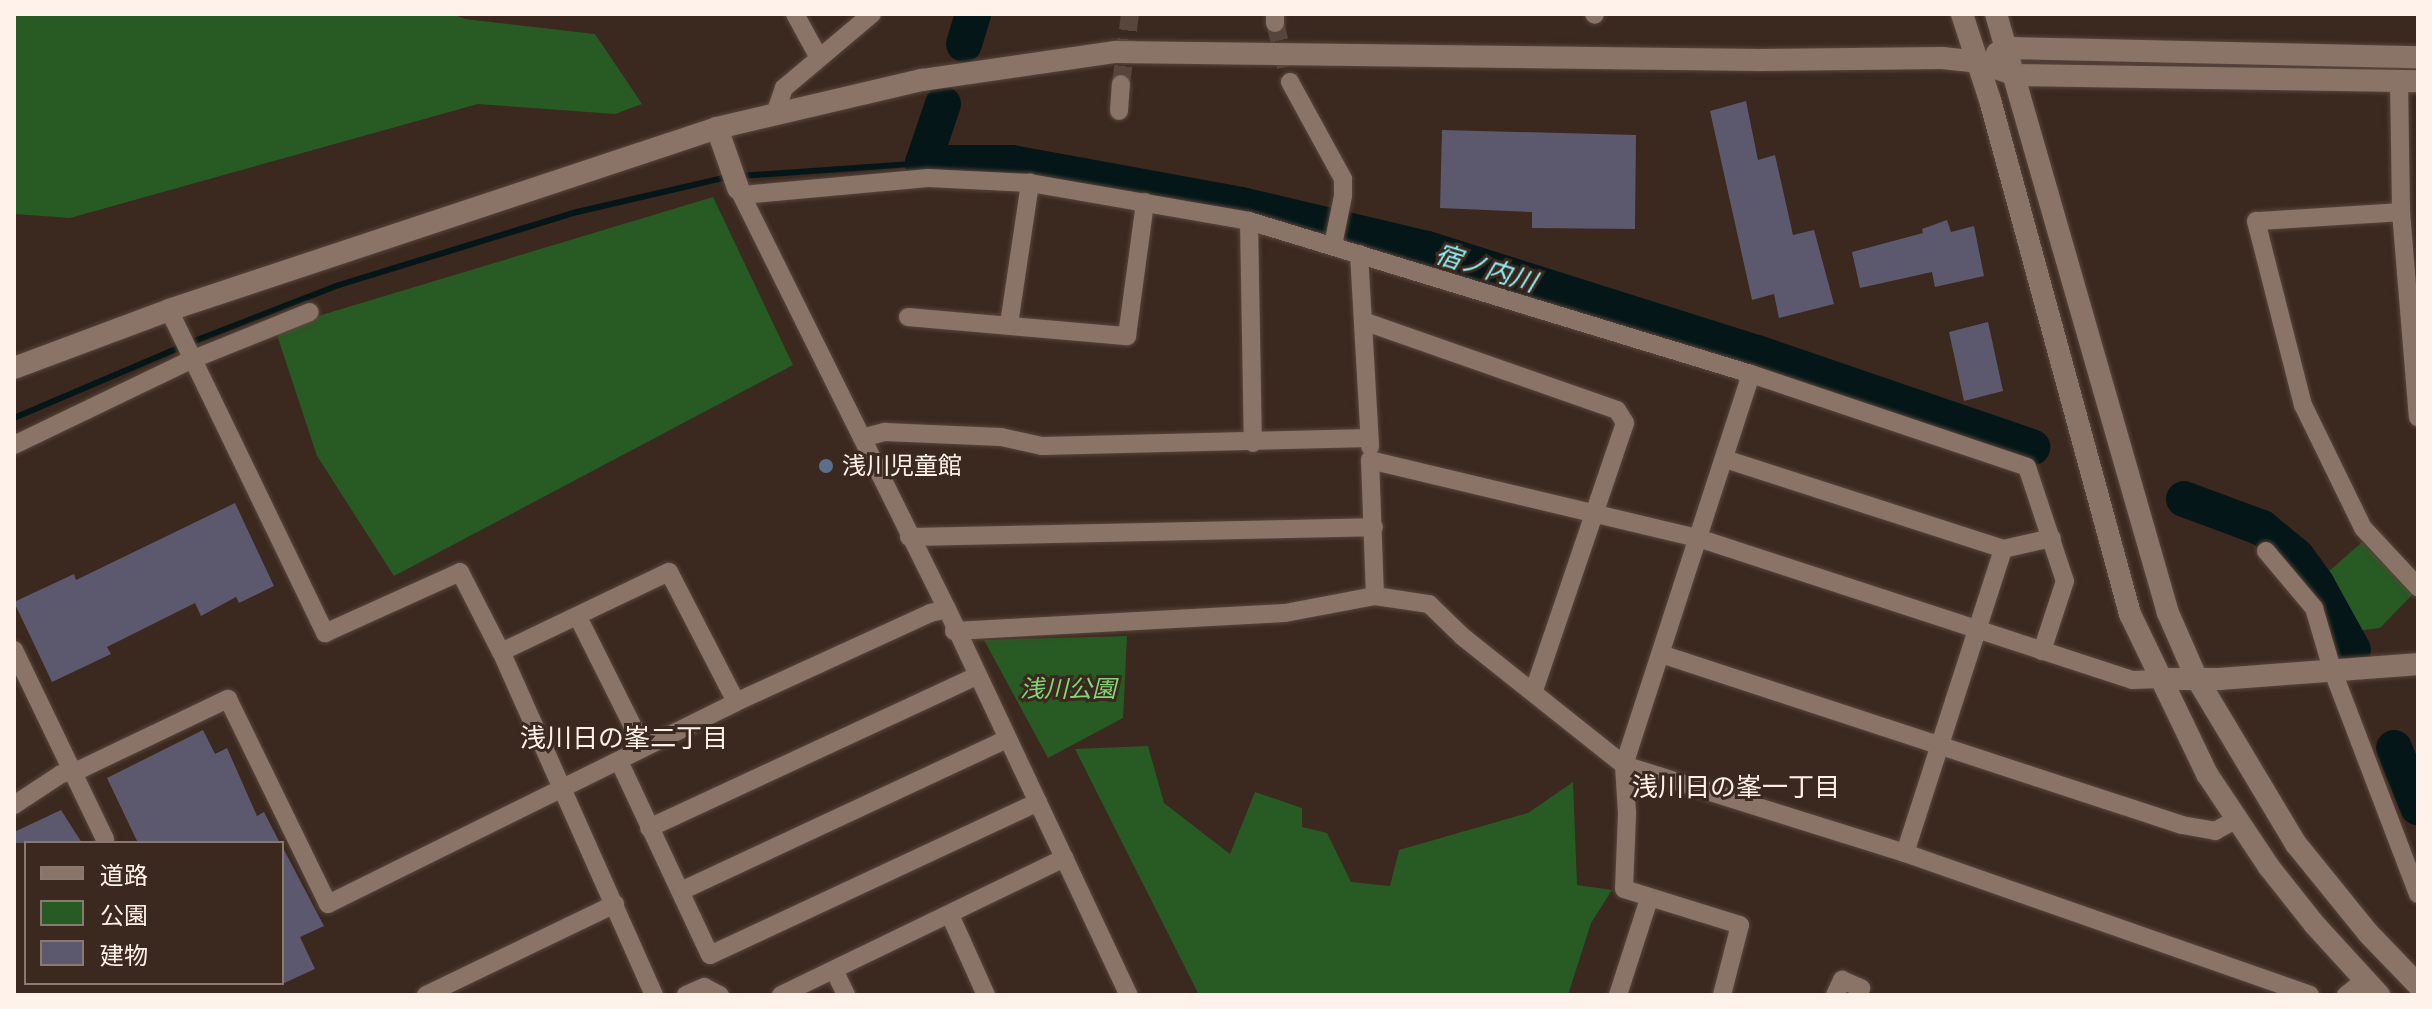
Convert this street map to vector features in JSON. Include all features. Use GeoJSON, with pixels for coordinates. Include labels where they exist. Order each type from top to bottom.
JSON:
{"type":"FeatureCollection","features":[{"type":"Feature","properties":{"kind":"street"},"geometry":{"type":"LineString","coordinates":[[795,14],[818,56]]}},
{"type":"Feature","properties":{"kind":"street"},"geometry":{"type":"LineString","coordinates":[[775,114],[784,88],[818,56],[872,14]]}},
{"type":"Feature","properties":{"kind":"street"},"geometry":{"type":"LineString","coordinates":[[1962,14],[1978,62],[2130,614],[2207,774],[2315,925],[2372,988],[2346,995]]}},
{"type":"Feature","properties":{"kind":"street"},"geometry":{"type":"LineString","coordinates":[[1996,14],[2168,613],[2196,677],[2296,844],[2359,922],[2415,974]]}},
{"type":"Feature","properties":{"kind":"street"},"geometry":{"type":"LineString","coordinates":[[1978,62],[2008,48],[2418,57]]}},
{"type":"Feature","properties":{"kind":"street"},"geometry":{"type":"LineString","coordinates":[[14,368],[169,310],[717,128],[922,80],[1115,52],[1730,60],[1942,58],[1978,62],[2016,75],[2408,81],[2401,212],[2418,417]]}},
{"type":"Feature","properties":{"kind":"street"},"geometry":{"type":"LineString","coordinates":[[1290,82],[1343,179],[1343,196],[1334,239]]}},
{"type":"Feature","properties":{"kind":"street"},"geometry":{"type":"LineString","coordinates":[[1119,111],[1121,84]]}},
{"type":"Feature","properties":{"kind":"street"},"geometry":{"type":"LineString","coordinates":[[717,128],[736,184],[947,609],[954,631],[1129,995]]}},
{"type":"Feature","properties":{"kind":"street"},"geometry":{"type":"LineString","coordinates":[[736,184],[928,178],[1030,183],[1334,239],[1359,254],[1751,374],[2027,467],[2065,581],[2042,651]]}},
{"type":"Feature","properties":{"kind":"street"},"geometry":{"type":"LineString","coordinates":[[1009,324],[1030,183]]}},
{"type":"Feature","properties":{"kind":"street"},"geometry":{"type":"LineString","coordinates":[[908,317],[1127,336],[1145,202]]}},
{"type":"Feature","properties":{"kind":"street"},"geometry":{"type":"LineString","coordinates":[[2401,212],[2256,221],[2303,405],[2363,528],[2418,587]]}},
{"type":"Feature","properties":{"kind":"street"},"geometry":{"type":"LineString","coordinates":[[1249,221],[1253,443]]}},
{"type":"Feature","properties":{"kind":"street"},"geometry":{"type":"LineString","coordinates":[[1359,254],[1375,596]]}},
{"type":"Feature","properties":{"kind":"street"},"geometry":{"type":"LineString","coordinates":[[169,310],[325,633],[460,572],[564,788],[654,995]]}},
{"type":"Feature","properties":{"kind":"street"},"geometry":{"type":"LineString","coordinates":[[14,445],[190,357],[310,312]]}},
{"type":"Feature","properties":{"kind":"street"},"geometry":{"type":"LineString","coordinates":[[1363,321],[1617,410],[1625,423],[1534,691]]}},
{"type":"Feature","properties":{"kind":"street"},"geometry":{"type":"LineString","coordinates":[[1722,995],[1740,925],[1624,889],[1627,813],[1624,765],[1751,374]]}},
{"type":"Feature","properties":{"kind":"street"},"geometry":{"type":"LineString","coordinates":[[862,438],[885,432],[1001,437],[1042,446],[1369,438]]}},
{"type":"Feature","properties":{"kind":"street"},"geometry":{"type":"LineString","coordinates":[[1725,459],[2003,549],[2052,538]]}},
{"type":"Feature","properties":{"kind":"street"},"geometry":{"type":"LineString","coordinates":[[1370,460],[1698,538],[2132,680],[2418,664]]}},
{"type":"Feature","properties":{"kind":"street"},"geometry":{"type":"LineString","coordinates":[[909,537],[1374,527]]}},
{"type":"Feature","properties":{"kind":"street"},"geometry":{"type":"LineString","coordinates":[[1905,853],[2003,549]]}},
{"type":"Feature","properties":{"kind":"street"},"geometry":{"type":"LineString","coordinates":[[2266,551],[2314,608],[2332,669],[2418,894]]}},
{"type":"Feature","properties":{"kind":"street"},"geometry":{"type":"LineString","coordinates":[[501,652],[669,572],[736,702]]}},
{"type":"Feature","properties":{"kind":"street"},"geometry":{"type":"LineString","coordinates":[[954,631],[1285,613],[1375,596],[1429,604],[1463,637],[1624,765],[1905,853],[2310,995]]}},
{"type":"Feature","properties":{"kind":"street"},"geometry":{"type":"LineString","coordinates":[[14,805],[70,770],[81,769],[228,699],[328,904],[736,702],[930,613],[947,609]]}},
{"type":"Feature","properties":{"kind":"street"},"geometry":{"type":"LineString","coordinates":[[578,617],[643,747]]}},
{"type":"Feature","properties":{"kind":"street"},"geometry":{"type":"LineString","coordinates":[[1661,654],[2182,825],[2215,831],[2237,819]]}},
{"type":"Feature","properties":{"kind":"street"},"geometry":{"type":"LineString","coordinates":[[15,655],[105,839]]}},
{"type":"Feature","properties":{"kind":"street"},"geometry":{"type":"LineString","coordinates":[[649,828],[977,676]]}},
{"type":"Feature","properties":{"kind":"street"},"geometry":{"type":"LineString","coordinates":[[681,891],[1007,739]]}},
{"type":"Feature","properties":{"kind":"street"},"geometry":{"type":"LineString","coordinates":[[619,761],[710,955],[1038,802]]}},
{"type":"Feature","properties":{"kind":"street"},"geometry":{"type":"LineString","coordinates":[[781,995],[1065,858]]}},
{"type":"Feature","properties":{"kind":"street"},"geometry":{"type":"LineString","coordinates":[[1618,995],[1649,899]]}},
{"type":"Feature","properties":{"kind":"street"},"geometry":{"type":"LineString","coordinates":[[426,995],[615,904]]}},
{"type":"Feature","properties":{"kind":"street"},"geometry":{"type":"LineString","coordinates":[[950,915],[986,995]]}},
{"type":"Feature","properties":{"kind":"street"},"geometry":{"type":"LineString","coordinates":[[834,970],[846,995]]}},
{"type":"Feature","properties":{"kind":"street"},"geometry":{"type":"LineString","coordinates":[[1835,995],[1842,980],[1865,993]]}},
{"type":"Feature","properties":{"kind":"street"},"geometry":{"type":"LineString","coordinates":[[686,995],[704,987],[720,995]]}},
{"type":"Feature","properties":{"kind":"green space"},"geometry":{"type":"Polygon","coordinates":[[[14,14],[452,14],[465,19],[595,34],[642,104],[615,114],[478,104],[70,218],[14,214],[14,14]]]}},
{"type":"Feature","properties":{"kind":"green space"},"geometry":{"type":"Polygon","coordinates":[[[713,197],[793,365],[394,576],[317,456],[275,329],[713,197]]]}},
{"type":"Feature","properties":{"kind":"green space"},"geometry":{"type":"Polygon","coordinates":[[[2362,542],[2413,594],[2380,628],[2356,631],[2327,573],[2362,542]]]}},
{"type":"Feature","properties":{"kind":"green space","name":"浅川公園"},"geometry":{"type":"Polygon","coordinates":[[[1127,636],[1123,718],[1048,758],[984,640],[1127,636]]]}},
{"type":"Feature","properties":{"kind":"green space"},"geometry":{"type":"Polygon","coordinates":[[[1148,746],[1164,803],[1230,854],[1255,792],[1302,808],[1302,827],[1327,833],[1351,882],[1390,886],[1399,850],[1528,813],[1573,782],[1577,885],[1612,890],[1591,923],[1568,995],[1199,995],[1075,749],[1148,746]]]}},
{"type":"Feature","properties":{"kind":"building"},"geometry":{"type":"Polygon","coordinates":[[[1746,101],[1758,160],[1775,155],[1793,235],[1814,230],[1834,304],[1779,318],[1774,294],[1752,300],[1710,111],[1746,101]]]}},
{"type":"Feature","properties":{"kind":"building"},"geometry":{"type":"Polygon","coordinates":[[[1442,130],[1636,135],[1635,229],[1532,228],[1532,212],[1440,208],[1442,130]]]}},
{"type":"Feature","properties":{"kind":"building"},"geometry":{"type":"Polygon","coordinates":[[[1947,220],[1951,232],[1974,226],[1984,276],[1935,287],[1932,272],[1860,288],[1852,252],[1923,233],[1922,229],[1947,220]]]}},
{"type":"Feature","properties":{"kind":"building"},"geometry":{"type":"Polygon","coordinates":[[[1988,322],[2003,391],[1964,401],[1949,332],[1988,322]]]}},
{"type":"Feature","properties":{"kind":"building"},"geometry":{"type":"Polygon","coordinates":[[[235,503],[274,586],[239,603],[236,597],[201,616],[195,603],[107,647],[111,654],[52,682],[14,602],[74,574],[76,580],[235,503]]]}},
{"type":"Feature","properties":{"kind":"building"},"geometry":{"type":"Polygon","coordinates":[[[203,730],[215,754],[227,748],[257,816],[264,812],[279,841],[137,841],[107,778],[203,730]]]}},
{"type":"Feature","properties":{"kind":"building"},"geometry":{"type":"Polygon","coordinates":[[[61,810],[81,841],[14,843],[14,832],[61,810]]]}},
{"type":"Feature","properties":{"kind":"building"},"geometry":{"type":"Polygon","coordinates":[[[284,850],[324,926],[300,937],[315,969],[284,983],[284,850]]]}},
{"type":"Feature","properties":{"kind":"waterway"},"geometry":{"type":"LineString","coordinates":[[964,44],[973,14]]}},
{"type":"Feature","properties":{"kind":"waterway","name":"宿ノ内川"},"geometry":{"type":"LineString","coordinates":[[943,104],[923,163],[1012,163],[1241,205],[1427,249],[1757,353],[2032,447]]}},
{"type":"Feature","properties":{"kind":"waterway"},"geometry":{"type":"LineString","coordinates":[[739,176],[923,163]]}},
{"type":"Feature","properties":{"kind":"waterway"},"geometry":{"type":"LineString","coordinates":[[14,418],[197,340],[339,285],[577,212],[728,177]]}},
{"type":"Feature","properties":{"kind":"waterway","name":"宿ノ内川"},"geometry":{"type":"LineString","coordinates":[[2184,499],[2262,528],[2297,557],[2317,585],[2353,650]]}},
{"type":"Feature","properties":{"kind":"waterway","name":"宿ノ内川"},"geometry":{"type":"LineString","coordinates":[[2394,748],[2418,807]]}},
{"type":"Feature","properties":{"kind":"tunnel"},"geometry":{"type":"LineString","coordinates":[[1121,84],[1130,14]]}},
{"type":"Feature","properties":{"kind":"tunnel"},"geometry":{"type":"LineString","coordinates":[[1275,23],[1290,82]]}},
{"type":"Feature","properties":{"kind":"place","name":"浅川児童館"},"geometry":{"type":"Point","coordinates":[826,466]}},
{"type":"Feature","properties":{"kind":"district","name":"浅川日の峯二丁目"},"geometry":{"type":"Point","coordinates":[624,738]}},
{"type":"Feature","properties":{"kind":"district","name":"浅川日の峯一丁目"},"geometry":{"type":"Point","coordinates":[1736,787]}}]}
